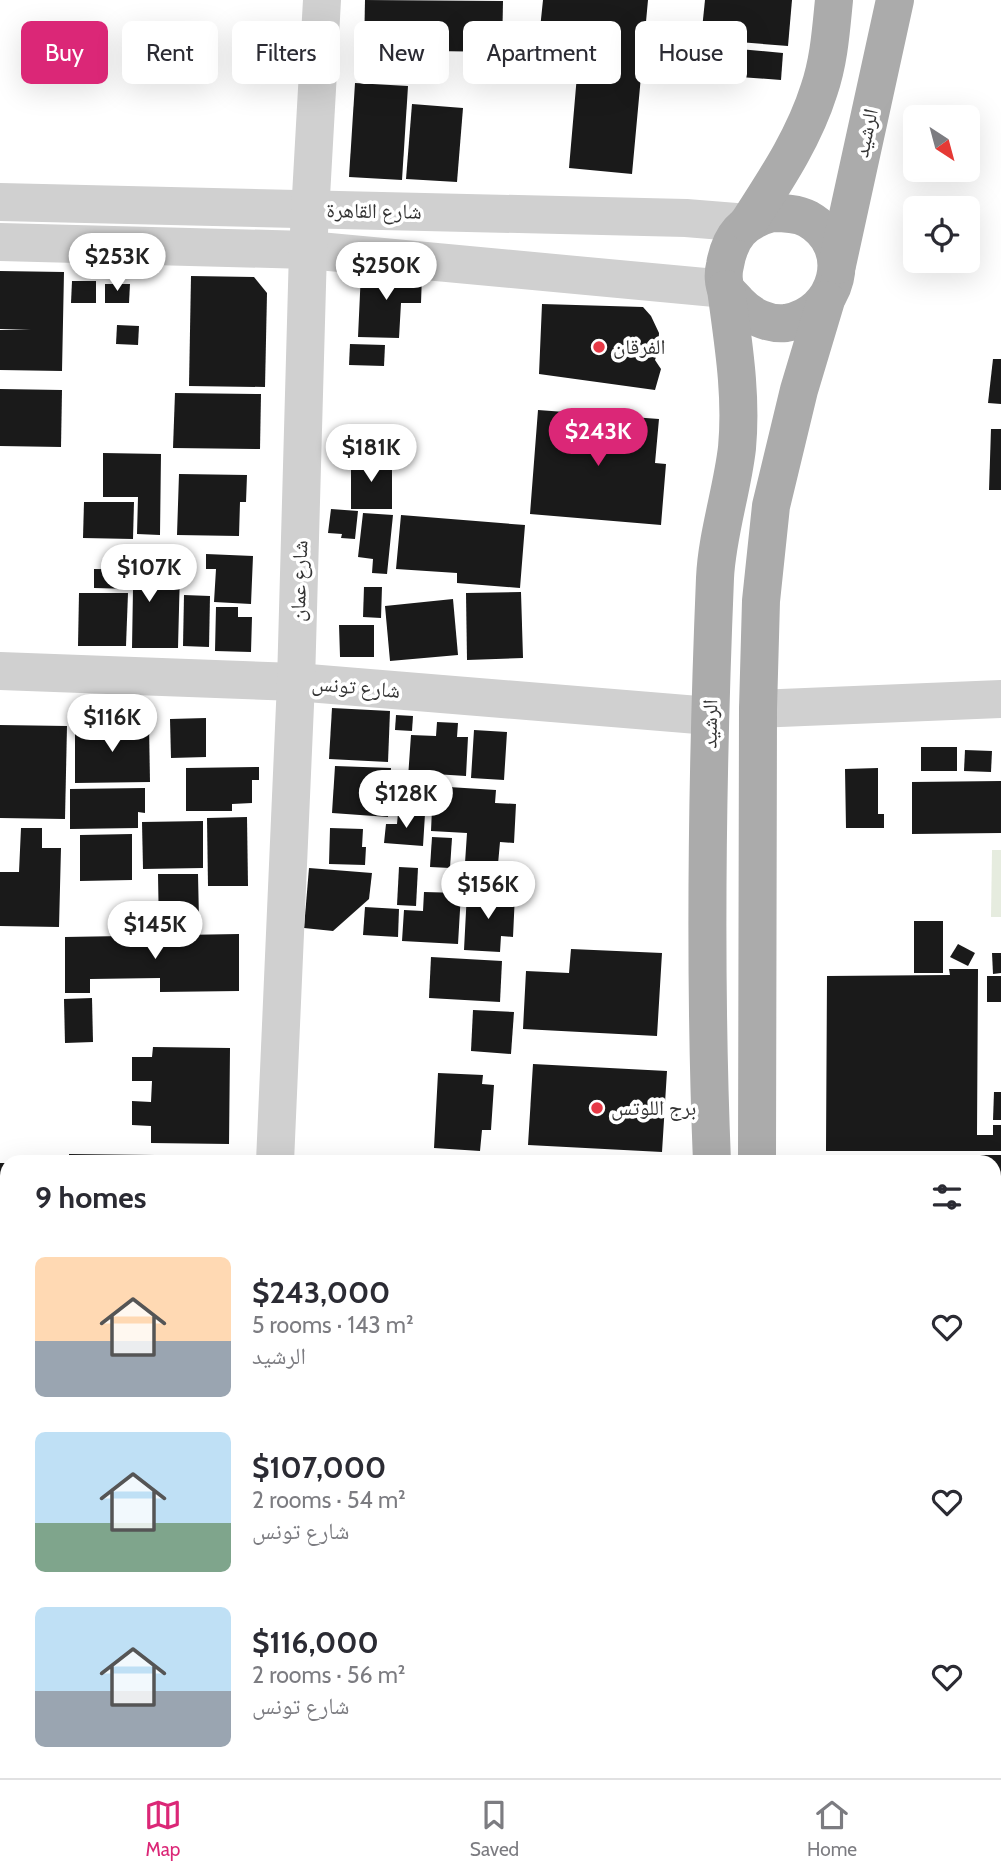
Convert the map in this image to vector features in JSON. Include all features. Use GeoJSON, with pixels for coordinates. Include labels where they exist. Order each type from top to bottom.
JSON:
{"type":"FeatureCollection","features":[{"type":"Feature","properties":{"kind":"main road"},"geometry":{"type":"LineString","coordinates":[[748,223],[799,139],[820,90],[829,49],[834,0]]}},
{"type":"Feature","properties":{"kind":"main road","name":"الرشيد"},"geometry":{"type":"LineString","coordinates":[[757,1155],[758,709],[761,601],[771,506],[799,390],[831,282],[895,0]]}},
{"type":"Feature","properties":{"kind":"main road"},"geometry":{"type":"LineString","coordinates":[[772,213],[790,213],[808,219],[822,231],[833,247],[831,282],[814,313],[797,321],[779,323],[762,320],[746,312],[726,289],[723,275],[729,246],[738,232],[756,217],[772,213]]}},
{"type":"Feature","properties":{"kind":"main road","name":"الرشيد"},"geometry":{"type":"LineString","coordinates":[[712,1155],[707,1044],[710,716],[715,574],[737,448],[739,390],[726,289]]}},
{"type":"Feature","properties":{"kind":"street","name":"شارع عمان"},"geometry":{"type":"LineString","coordinates":[[275,1155],[296,682],[308,250],[322,0]]}},
{"type":"Feature","properties":{"kind":"street","name":"شارع القاهرة"},"geometry":{"type":"LineString","coordinates":[[0,202],[686,218],[748,223]]}},
{"type":"Feature","properties":{"kind":"street","name":"شارع القاهرة"},"geometry":{"type":"LineString","coordinates":[[0,242],[308,250],[726,289]]}},
{"type":"Feature","properties":{"kind":"street","name":"شارع تونس"},"geometry":{"type":"LineString","coordinates":[[0,671],[296,682],[710,716]]}},
{"type":"Feature","properties":{"kind":"street"},"geometry":{"type":"LineString","coordinates":[[758,709],[1001,699]]}},
{"type":"Feature","properties":{"kind":"shaded area"},"geometry":{"type":"Polygon","coordinates":[[[992,850],[1001,850],[1001,917],[991,917],[992,850]]]}},
{"type":"Feature","properties":{"kind":"building"},"geometry":{"type":"Polygon","coordinates":[[[365,0],[503,1],[503,21],[463,21],[463,51],[449,51],[449,21],[365,21],[365,0]]]}},
{"type":"Feature","properties":{"kind":"building"},"geometry":{"type":"Polygon","coordinates":[[[543,0],[648,0],[646,21],[635,21],[635,84],[640,84],[632,174],[569,168],[576,84],[621,84],[621,21],[541,21],[543,0]]]}},
{"type":"Feature","properties":{"kind":"building"},"geometry":{"type":"Polygon","coordinates":[[[705,0],[792,0],[788,46],[747,43],[747,21],[703,21],[705,0]]]}},
{"type":"Feature","properties":{"kind":"building"},"geometry":{"type":"Polygon","coordinates":[[[747,50],[783,53],[781,80],[747,78],[747,50]]]}},
{"type":"Feature","properties":{"kind":"building"},"geometry":{"type":"Polygon","coordinates":[[[355,84],[408,86],[402,180],[349,177],[355,84]]]}},
{"type":"Feature","properties":{"kind":"building"},"geometry":{"type":"Polygon","coordinates":[[[412,104],[463,108],[457,182],[406,179],[412,104]]]}},
{"type":"Feature","properties":{"kind":"building"},"geometry":{"type":"Polygon","coordinates":[[[0,271],[64,272],[62,371],[0,370],[0,330],[31,330],[0,329],[0,271]]]}},
{"type":"Feature","properties":{"kind":"building"},"geometry":{"type":"Polygon","coordinates":[[[361,272],[422,275],[421,303],[401,303],[399,338],[358,337],[361,272]]]}},
{"type":"Feature","properties":{"kind":"building"},"geometry":{"type":"Polygon","coordinates":[[[191,276],[254,277],[267,293],[265,387],[189,386],[191,276]]]}},
{"type":"Feature","properties":{"kind":"building"},"geometry":{"type":"Polygon","coordinates":[[[72,281],[96,281],[96,303],[71,303],[72,281]]]}},
{"type":"Feature","properties":{"kind":"building"},"geometry":{"type":"Polygon","coordinates":[[[105,284],[130,284],[129,303],[105,303],[105,284]]]}},
{"type":"Feature","properties":{"kind":"building","name":"الفرقان"},"geometry":{"type":"Polygon","coordinates":[[[542,304],[643,307],[659,333],[655,360],[661,369],[655,390],[539,374],[542,304]]]}},
{"type":"Feature","properties":{"kind":"building"},"geometry":{"type":"Polygon","coordinates":[[[117,325],[139,326],[138,345],[116,344],[117,325]]]}},
{"type":"Feature","properties":{"kind":"building"},"geometry":{"type":"Polygon","coordinates":[[[350,344],[385,345],[384,366],[349,365],[350,344]]]}},
{"type":"Feature","properties":{"kind":"building"},"geometry":{"type":"Polygon","coordinates":[[[993,359],[1001,359],[1001,404],[988,403],[993,359]]]}},
{"type":"Feature","properties":{"kind":"building"},"geometry":{"type":"Polygon","coordinates":[[[0,389],[62,390],[61,447],[0,446],[0,389]]]}},
{"type":"Feature","properties":{"kind":"building"},"geometry":{"type":"Polygon","coordinates":[[[175,393],[261,394],[260,449],[173,448],[175,393]]]}},
{"type":"Feature","properties":{"kind":"building"},"geometry":{"type":"Polygon","coordinates":[[[538,410],[659,419],[655,463],[666,464],[661,525],[530,514],[538,410]]]}},
{"type":"Feature","properties":{"kind":"building"},"geometry":{"type":"Polygon","coordinates":[[[991,429],[1001,429],[1001,490],[989,490],[991,429]]]}},
{"type":"Feature","properties":{"kind":"building"},"geometry":{"type":"Polygon","coordinates":[[[103,453],[161,454],[160,535],[137,534],[138,497],[103,497],[103,453]]]}},
{"type":"Feature","properties":{"kind":"building"},"geometry":{"type":"Polygon","coordinates":[[[351,459],[392,460],[392,509],[351,509],[351,459]]]}},
{"type":"Feature","properties":{"kind":"building"},"geometry":{"type":"Polygon","coordinates":[[[179,474],[247,475],[246,502],[240,502],[239,536],[177,535],[179,474]]]}},
{"type":"Feature","properties":{"kind":"building"},"geometry":{"type":"Polygon","coordinates":[[[84,502],[134,502],[133,539],[83,538],[84,502]]]}},
{"type":"Feature","properties":{"kind":"building"},"geometry":{"type":"Polygon","coordinates":[[[331,509],[358,511],[355,539],[328,533],[331,509]]]}},
{"type":"Feature","properties":{"kind":"building"},"geometry":{"type":"Polygon","coordinates":[[[363,513],[393,515],[387,574],[372,573],[373,559],[358,557],[363,513]]]}},
{"type":"Feature","properties":{"kind":"building"},"geometry":{"type":"Polygon","coordinates":[[[401,515],[525,525],[520,588],[457,583],[457,573],[396,569],[401,515]]]}},
{"type":"Feature","properties":{"kind":"building"},"geometry":{"type":"Polygon","coordinates":[[[206,554],[253,556],[251,604],[214,602],[216,569],[206,569],[206,554]]]}},
{"type":"Feature","properties":{"kind":"building"},"geometry":{"type":"Polygon","coordinates":[[[94,569],[180,570],[178,648],[132,648],[133,589],[94,588],[94,569]]]}},
{"type":"Feature","properties":{"kind":"building"},"geometry":{"type":"Polygon","coordinates":[[[364,587],[382,587],[381,618],[363,617],[364,587]]]}},
{"type":"Feature","properties":{"kind":"building"},"geometry":{"type":"Polygon","coordinates":[[[521,592],[523,658],[467,660],[466,593],[521,592]]]}},
{"type":"Feature","properties":{"kind":"building"},"geometry":{"type":"Polygon","coordinates":[[[79,593],[128,593],[126,646],[78,646],[79,593]]]}},
{"type":"Feature","properties":{"kind":"building"},"geometry":{"type":"Polygon","coordinates":[[[184,595],[210,596],[209,647],[183,646],[184,595]]]}},
{"type":"Feature","properties":{"kind":"building"},"geometry":{"type":"Polygon","coordinates":[[[453,599],[458,655],[390,661],[385,606],[453,599]]]}},
{"type":"Feature","properties":{"kind":"building"},"geometry":{"type":"Polygon","coordinates":[[[216,607],[238,607],[238,617],[252,617],[251,652],[215,651],[216,607]]]}},
{"type":"Feature","properties":{"kind":"building"},"geometry":{"type":"Polygon","coordinates":[[[339,625],[374,625],[374,657],[340,657],[339,625]]]}},
{"type":"Feature","properties":{"kind":"building"},"geometry":{"type":"Polygon","coordinates":[[[332,708],[390,711],[388,762],[329,759],[332,708]]]}},
{"type":"Feature","properties":{"kind":"building"},"geometry":{"type":"Polygon","coordinates":[[[396,715],[413,716],[412,731],[395,730],[396,715]]]}},
{"type":"Feature","properties":{"kind":"building"},"geometry":{"type":"Polygon","coordinates":[[[206,718],[206,757],[171,758],[170,719],[206,718]]]}},
{"type":"Feature","properties":{"kind":"building"},"geometry":{"type":"Polygon","coordinates":[[[437,722],[458,723],[457,737],[468,737],[466,776],[434,774],[434,779],[408,778],[411,735],[436,736],[437,722]]]}},
{"type":"Feature","properties":{"kind":"building"},"geometry":{"type":"Polygon","coordinates":[[[0,725],[67,726],[65,819],[0,818],[0,725]]]}},
{"type":"Feature","properties":{"kind":"building"},"geometry":{"type":"Polygon","coordinates":[[[149,725],[150,782],[75,783],[75,726],[149,725]]]}},
{"type":"Feature","properties":{"kind":"building"},"geometry":{"type":"Polygon","coordinates":[[[474,730],[507,732],[504,780],[471,778],[474,730]]]}},
{"type":"Feature","properties":{"kind":"building"},"geometry":{"type":"Polygon","coordinates":[[[921,747],[957,747],[957,771],[921,771],[921,747]]]}},
{"type":"Feature","properties":{"kind":"building"},"geometry":{"type":"Polygon","coordinates":[[[965,750],[992,751],[991,772],[964,771],[965,750]]]}},
{"type":"Feature","properties":{"kind":"building"},"geometry":{"type":"Polygon","coordinates":[[[335,766],[391,768],[388,817],[332,813],[335,766]]]}},
{"type":"Feature","properties":{"kind":"building"},"geometry":{"type":"Polygon","coordinates":[[[259,767],[259,780],[252,780],[252,803],[232,804],[232,811],[186,811],[186,768],[259,767]]]}},
{"type":"Feature","properties":{"kind":"building"},"geometry":{"type":"Polygon","coordinates":[[[878,768],[878,814],[884,814],[884,828],[846,828],[845,769],[878,768]]]}},
{"type":"Feature","properties":{"kind":"building"},"geometry":{"type":"Polygon","coordinates":[[[1001,781],[1001,833],[912,834],[912,782],[1001,781]]]}},
{"type":"Feature","properties":{"kind":"building"},"geometry":{"type":"Polygon","coordinates":[[[433,786],[496,790],[495,803],[516,804],[514,843],[500,842],[498,864],[465,863],[467,833],[431,831],[433,786]]]}},
{"type":"Feature","properties":{"kind":"building"},"geometry":{"type":"Polygon","coordinates":[[[145,788],[145,813],[138,812],[138,828],[70,829],[70,789],[145,788]]]}},
{"type":"Feature","properties":{"kind":"building"},"geometry":{"type":"Polygon","coordinates":[[[398,813],[425,814],[423,846],[384,843],[386,824],[397,824],[398,813]]]}},
{"type":"Feature","properties":{"kind":"building"},"geometry":{"type":"Polygon","coordinates":[[[247,817],[248,886],[208,886],[207,818],[247,817]]]}},
{"type":"Feature","properties":{"kind":"building"},"geometry":{"type":"Polygon","coordinates":[[[203,821],[203,868],[143,869],[142,822],[203,821]]]}},
{"type":"Feature","properties":{"kind":"building"},"geometry":{"type":"Polygon","coordinates":[[[21,828],[42,828],[42,848],[61,848],[59,927],[0,926],[0,872],[19,872],[21,828]]]}},
{"type":"Feature","properties":{"kind":"building"},"geometry":{"type":"Polygon","coordinates":[[[330,828],[363,829],[365,865],[329,864],[330,828]]]}},
{"type":"Feature","properties":{"kind":"building"},"geometry":{"type":"Polygon","coordinates":[[[132,834],[132,880],[80,881],[80,835],[132,834]]]}},
{"type":"Feature","properties":{"kind":"building"},"geometry":{"type":"Polygon","coordinates":[[[432,837],[452,838],[450,868],[430,867],[432,837]]]}},
{"type":"Feature","properties":{"kind":"building"},"geometry":{"type":"Polygon","coordinates":[[[399,867],[418,868],[416,906],[397,905],[399,867]]]}},
{"type":"Feature","properties":{"kind":"building"},"geometry":{"type":"Polygon","coordinates":[[[309,868],[372,873],[369,899],[333,931],[304,928],[309,868]]]}},
{"type":"Feature","properties":{"kind":"building"},"geometry":{"type":"Polygon","coordinates":[[[158,874],[198,874],[199,920],[179,921],[180,932],[159,932],[158,874]]]}},
{"type":"Feature","properties":{"kind":"building"},"geometry":{"type":"Polygon","coordinates":[[[424,892],[461,893],[458,944],[402,941],[404,910],[423,911],[424,892]]]}},
{"type":"Feature","properties":{"kind":"building"},"geometry":{"type":"Polygon","coordinates":[[[467,892],[515,894],[513,937],[501,936],[500,952],[464,950],[467,892]]]}},
{"type":"Feature","properties":{"kind":"building"},"geometry":{"type":"Polygon","coordinates":[[[365,907],[399,909],[398,937],[363,935],[365,907]]]}},
{"type":"Feature","properties":{"kind":"building"},"geometry":{"type":"Polygon","coordinates":[[[914,921],[943,921],[943,973],[914,973],[914,921]]]}},
{"type":"Feature","properties":{"kind":"building"},"geometry":{"type":"Polygon","coordinates":[[[239,934],[239,991],[160,992],[160,978],[90,979],[90,993],[65,993],[65,937],[239,934]]]}},
{"type":"Feature","properties":{"kind":"building"},"geometry":{"type":"Polygon","coordinates":[[[958,944],[975,953],[968,966],[950,957],[958,944]]]}},
{"type":"Feature","properties":{"kind":"building"},"geometry":{"type":"Polygon","coordinates":[[[571,949],[662,953],[657,1036],[523,1029],[526,971],[569,973],[571,949]]]}},
{"type":"Feature","properties":{"kind":"building"},"geometry":{"type":"Polygon","coordinates":[[[992,953],[1001,953],[1001,973],[993,974],[992,953]]]}},
{"type":"Feature","properties":{"kind":"building"},"geometry":{"type":"Polygon","coordinates":[[[431,957],[502,961],[500,1002],[429,998],[431,957]]]}},
{"type":"Feature","properties":{"kind":"building"},"geometry":{"type":"Polygon","coordinates":[[[949,969],[978,969],[977,1135],[993,1135],[993,1125],[1001,1125],[1001,1151],[826,1151],[827,976],[950,975],[949,969]]]}},
{"type":"Feature","properties":{"kind":"building"},"geometry":{"type":"Polygon","coordinates":[[[987,976],[1001,976],[1001,1002],[987,1002],[987,976]]]}},
{"type":"Feature","properties":{"kind":"building"},"geometry":{"type":"Polygon","coordinates":[[[92,998],[93,1042],[65,1043],[64,999],[92,998]]]}},
{"type":"Feature","properties":{"kind":"building"},"geometry":{"type":"Polygon","coordinates":[[[473,1010],[514,1012],[511,1054],[471,1051],[473,1010]]]}},
{"type":"Feature","properties":{"kind":"building"},"geometry":{"type":"Polygon","coordinates":[[[153,1047],[230,1048],[229,1144],[151,1143],[151,1126],[132,1125],[132,1101],[151,1102],[152,1081],[132,1081],[132,1057],[152,1057],[153,1047]]]}},
{"type":"Feature","properties":{"kind":"building","name":"برج اللوتس"},"geometry":{"type":"Polygon","coordinates":[[[533,1064],[667,1071],[662,1152],[528,1145],[533,1064]]]}},
{"type":"Feature","properties":{"kind":"building"},"geometry":{"type":"Polygon","coordinates":[[[438,1073],[483,1075],[482,1084],[494,1085],[491,1130],[482,1130],[480,1151],[434,1148],[438,1073]]]}},
{"type":"Feature","properties":{"kind":"building"},"geometry":{"type":"Polygon","coordinates":[[[994,1092],[1001,1092],[1001,1120],[993,1120],[994,1092]]]}},
{"type":"Feature","properties":{"kind":"building"},"geometry":{"type":"Polygon","coordinates":[[[69,1154],[155,1155],[69,1155],[69,1154]]]}},
{"type":"Feature","properties":{"kind":"place","name":"الفرقان"},"geometry":{"type":"Point","coordinates":[599,347]}},
{"type":"Feature","properties":{"kind":"place","name":"برج اللوتس"},"geometry":{"type":"Point","coordinates":[597,1108]}}]}
